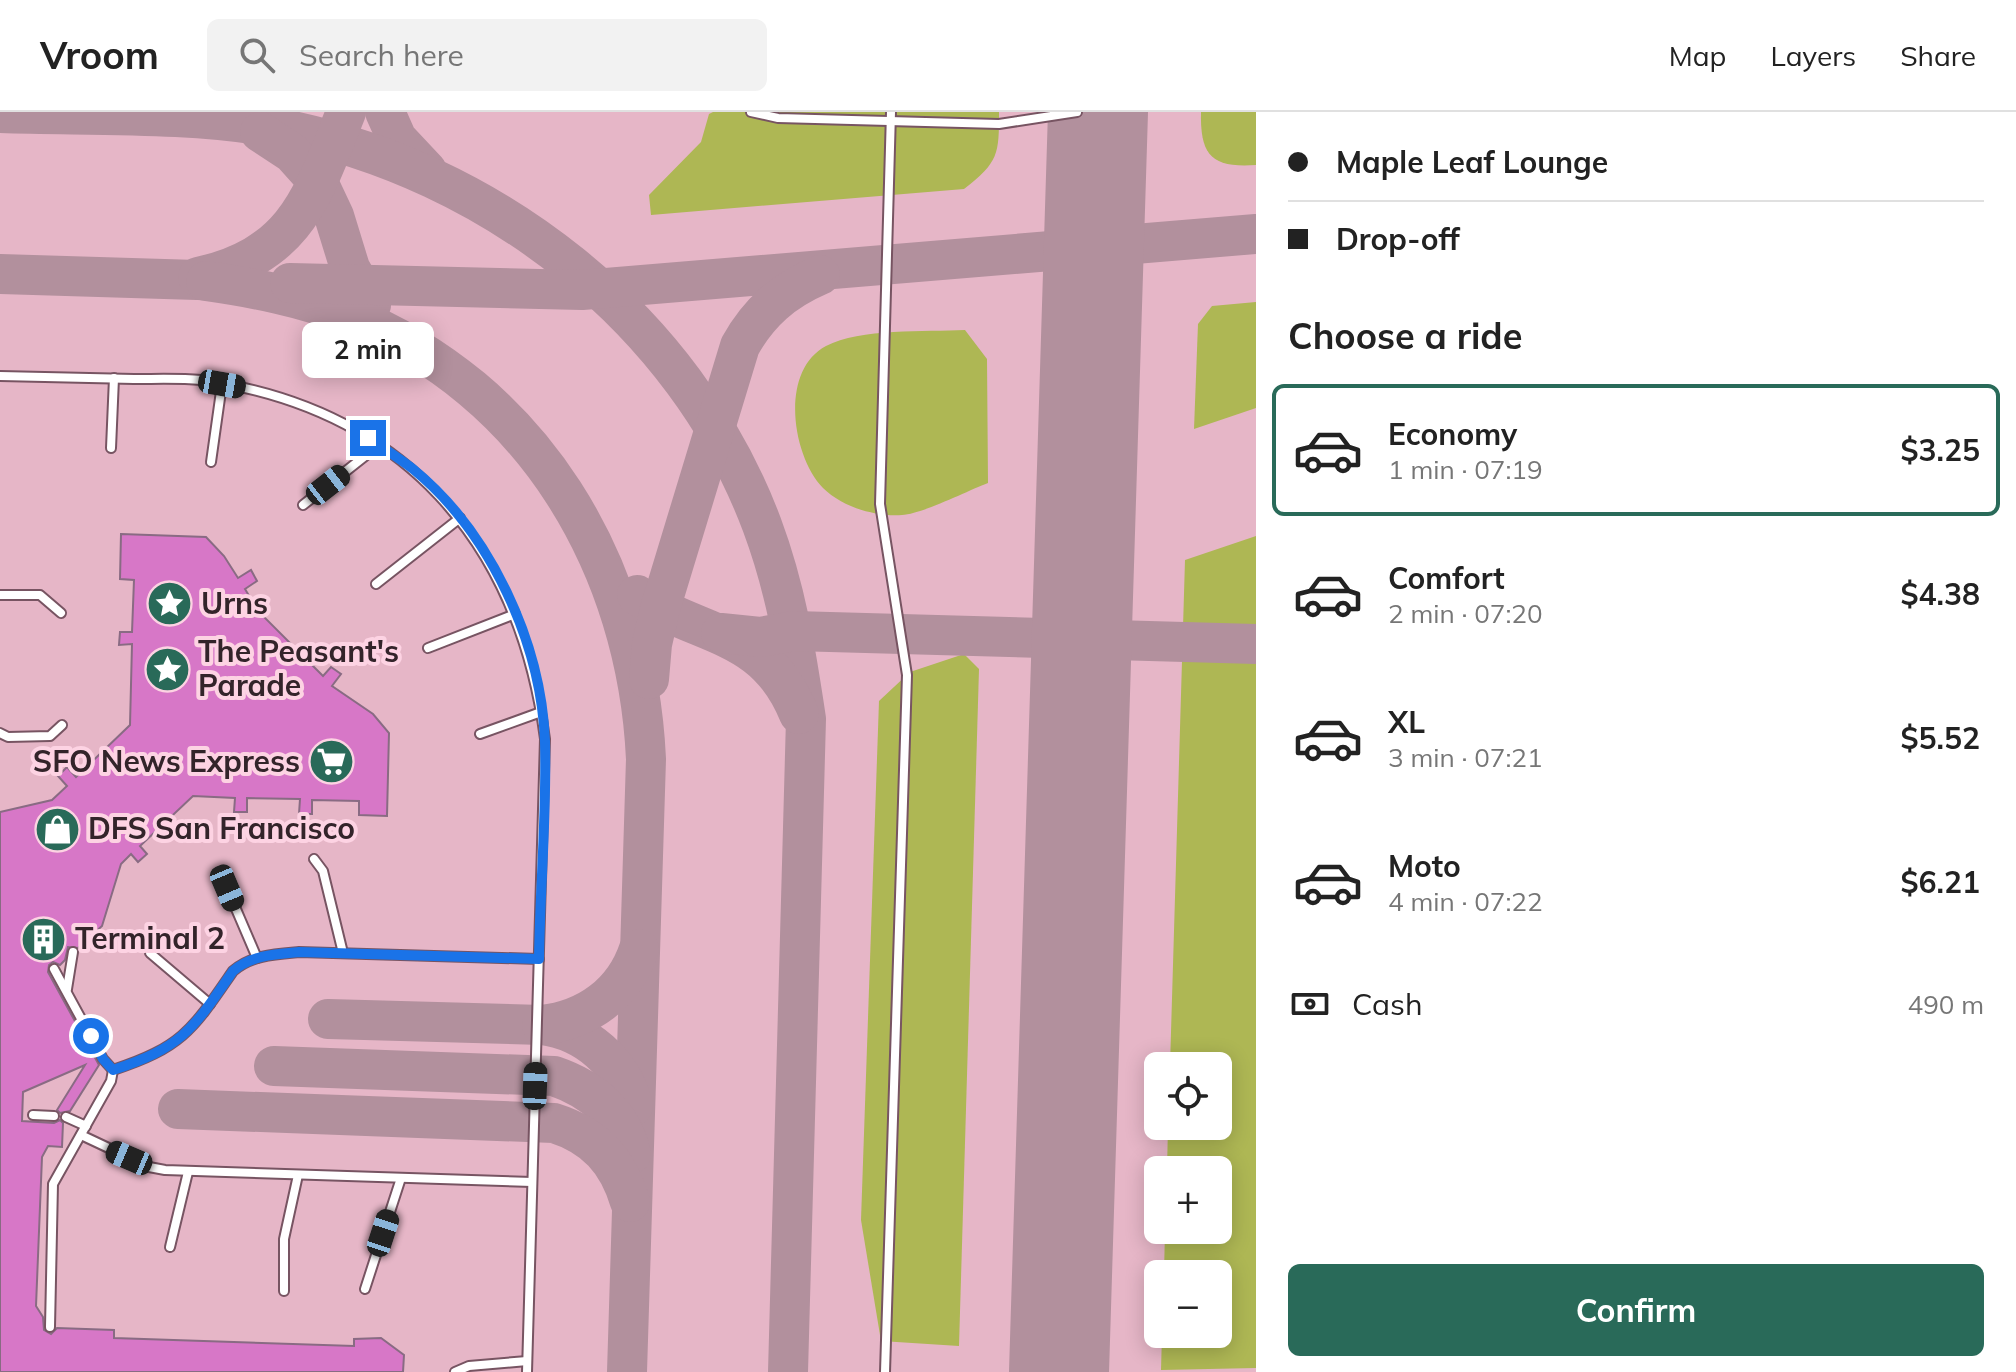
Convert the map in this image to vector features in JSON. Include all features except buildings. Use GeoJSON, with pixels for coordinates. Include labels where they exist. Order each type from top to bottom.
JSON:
{"type":"FeatureCollection","features":[{"type":"Feature","properties":{"kind":"lane"},"geometry":{"type":"LineString","coordinates":[[751,112],[778,118],[891,117],[999,124],[1077,112]]}},
{"type":"Feature","properties":{"kind":"lane"},"geometry":{"type":"LineString","coordinates":[[885,1372],[907,675],[880,504],[891,117]]}},
{"type":"Feature","properties":{"kind":"lane"},"geometry":{"type":"LineString","coordinates":[[0,376],[198,380],[259,391],[310,409],[379,445],[415,471],[460,518],[495,571],[515,614],[532,664],[545,739],[527,1372]]}},
{"type":"Feature","properties":{"kind":"lane"},"geometry":{"type":"LineString","coordinates":[[111,448],[114,378]]}},
{"type":"Feature","properties":{"kind":"lane"},"geometry":{"type":"LineString","coordinates":[[211,462],[222,384]]}},
{"type":"Feature","properties":{"kind":"lane"},"geometry":{"type":"LineString","coordinates":[[303,505],[379,445]]}},
{"type":"Feature","properties":{"kind":"lane"},"geometry":{"type":"LineString","coordinates":[[376,584],[460,518]]}},
{"type":"Feature","properties":{"kind":"lane"},"geometry":{"type":"LineString","coordinates":[[0,595],[40,595],[61,613]]}},
{"type":"Feature","properties":{"kind":"lane"},"geometry":{"type":"LineString","coordinates":[[428,648],[515,614]]}},
{"type":"Feature","properties":{"kind":"lane"},"geometry":{"type":"LineString","coordinates":[[480,734],[541,712]]}},
{"type":"Feature","properties":{"kind":"lane"},"geometry":{"type":"LineString","coordinates":[[0,733],[8,737],[50,736],[62,725]]}},
{"type":"Feature","properties":{"kind":"lane"},"geometry":{"type":"LineString","coordinates":[[314,859],[323,871],[343,953]]}},
{"type":"Feature","properties":{"kind":"lane"},"geometry":{"type":"LineString","coordinates":[[221,874],[257,958]]}},
{"type":"Feature","properties":{"kind":"lane"},"geometry":{"type":"LineString","coordinates":[[152,933],[150,953],[210,1004]]}},
{"type":"Feature","properties":{"kind":"lane"},"geometry":{"type":"LineString","coordinates":[[66,990],[73,952]]}},
{"type":"Feature","properties":{"kind":"lane"},"geometry":{"type":"LineString","coordinates":[[113,1070],[167,1049],[179,1040],[233,971],[257,958],[299,952],[539,959]]}},
{"type":"Feature","properties":{"kind":"lane"},"geometry":{"type":"LineString","coordinates":[[54,969],[103,1059],[113,1070]]}},
{"type":"Feature","properties":{"kind":"lane"},"geometry":{"type":"LineString","coordinates":[[50,1327],[53,1184],[111,1081],[113,1070]]}},
{"type":"Feature","properties":{"kind":"lane"},"geometry":{"type":"LineString","coordinates":[[33,1115],[54,1116]]}},
{"type":"Feature","properties":{"kind":"lane"},"geometry":{"type":"LineString","coordinates":[[66,1117],[86,1126]]}},
{"type":"Feature","properties":{"kind":"lane"},"geometry":{"type":"LineString","coordinates":[[81,1135],[149,1167],[188,1172],[532,1182]]}},
{"type":"Feature","properties":{"kind":"lane"},"geometry":{"type":"LineString","coordinates":[[170,1247],[188,1172]]}},
{"type":"Feature","properties":{"kind":"lane"},"geometry":{"type":"LineString","coordinates":[[284,1291],[284,1239],[298,1175]]}},
{"type":"Feature","properties":{"kind":"lane"},"geometry":{"type":"LineString","coordinates":[[365,1289],[401,1178]]}},
{"type":"Feature","properties":{"kind":"lane"},"geometry":{"type":"LineString","coordinates":[[455,1372],[469,1366],[527,1361]]}},
{"type":"Feature","properties":{"kind":"shaded area"},"geometry":{"type":"Polygon","coordinates":[[[0,112],[1256,112],[1256,1372],[0,1372],[0,112]]]}},
{"type":"Feature","properties":{"kind":"green space"},"geometry":{"type":"Polygon","coordinates":[[[999,112],[997,148],[990,164],[964,189],[651,215],[649,195],[701,142],[709,114],[999,112]]]}},
{"type":"Feature","properties":{"kind":"green space"},"geometry":{"type":"Polygon","coordinates":[[[1201,112],[1256,112],[1256,165],[1229,164],[1212,156],[1203,139],[1201,112]]]}},
{"type":"Feature","properties":{"kind":"green space"},"geometry":{"type":"Polygon","coordinates":[[[1256,302],[1256,408],[1194,429],[1198,324],[1212,306],[1256,302]]]}},
{"type":"Feature","properties":{"kind":"green space"},"geometry":{"type":"Polygon","coordinates":[[[965,330],[987,359],[988,483],[932,507],[902,515],[860,509],[831,495],[812,474],[798,436],[796,393],[801,374],[811,358],[826,346],[857,336],[965,330]]]}},
{"type":"Feature","properties":{"kind":"green space"},"geometry":{"type":"Polygon","coordinates":[[[1256,536],[1256,1368],[1161,1370],[1162,1348],[1232,1348],[1232,1260],[1164,1260],[1165,1244],[1232,1244],[1232,1156],[1167,1156],[1168,1140],[1232,1140],[1232,1052],[1170,1052],[1185,560],[1256,536]]]}},
{"type":"Feature","properties":{"kind":"green space"},"geometry":{"type":"Polygon","coordinates":[[[964,654],[979,669],[959,1346],[881,1341],[861,1220],[879,701],[910,672],[964,654]]]}},
{"type":"Feature","properties":{"kind":"taxiway"},"geometry":{"type":"LineString","coordinates":[[198,277],[231,267],[258,254],[279,238],[310,196],[346,112]]}},
{"type":"Feature","properties":{"kind":"taxiway"},"geometry":{"type":"LineString","coordinates":[[385,112],[397,139],[427,171]]}},
{"type":"Feature","properties":{"kind":"taxiway"},"geometry":{"type":"LineString","coordinates":[[0,113],[175,117],[278,128],[357,148],[433,178],[504,217],[571,265],[631,320],[684,382],[728,450],[762,525],[778,573],[806,719],[788,1372]]}},
{"type":"Feature","properties":{"kind":"taxiway"},"geometry":{"type":"LineString","coordinates":[[260,132],[292,153],[318,182],[334,216],[350,268],[371,305]]}},
{"type":"Feature","properties":{"kind":"taxiway"},"geometry":{"type":"LineString","coordinates":[[290,283],[582,290],[1256,234]]}},
{"type":"Feature","properties":{"kind":"taxiway"},"geometry":{"type":"LineString","coordinates":[[0,274],[230,281]]}},
{"type":"Feature","properties":{"kind":"taxiway"},"geometry":{"type":"LineString","coordinates":[[649,679],[652,644],[660,609],[740,346],[755,323],[773,304],[820,275]]}},
{"type":"Feature","properties":{"kind":"taxiway"},"geometry":{"type":"LineString","coordinates":[[206,281],[313,303],[348,315],[414,347],[472,388],[522,437],[563,492],[597,553],[622,619],[638,688],[646,759],[627,1372]]}},
{"type":"Feature","properties":{"kind":"taxiway"},"geometry":{"type":"LineString","coordinates":[[637,595],[750,651],[768,666],[785,687],[799,714]]}},
{"type":"Feature","properties":{"kind":"taxiway"},"geometry":{"type":"LineString","coordinates":[[721,633],[760,637],[794,631],[1256,644]]}},
{"type":"Feature","properties":{"kind":"taxiway"},"geometry":{"type":"LineString","coordinates":[[542,1025],[574,1017],[602,1002],[624,979],[639,949]]}},
{"type":"Feature","properties":{"kind":"taxiway"},"geometry":{"type":"LineString","coordinates":[[328,1019],[558,1028],[600,1051],[620,1076],[633,1106]]}},
{"type":"Feature","properties":{"kind":"taxiway"},"geometry":{"type":"LineString","coordinates":[[274,1066],[554,1076],[581,1088],[613,1115],[631,1154]]}},
{"type":"Feature","properties":{"kind":"taxiway"},"geometry":{"type":"LineString","coordinates":[[178,1109],[554,1123],[581,1135],[603,1152],[619,1174],[630,1202]]}},
{"type":"Feature","properties":{"kind":"runway"},"geometry":{"type":"LineString","coordinates":[[1059,1372],[1098,112]]}},
{"type":"Feature","properties":{"kind":"place","name":"Urns"},"geometry":{"type":"Point","coordinates":[170,604]}},
{"type":"Feature","properties":{"kind":"place","name":"The Peasant's Parade"},"geometry":{"type":"Point","coordinates":[167,669]}},
{"type":"Feature","properties":{"kind":"place","name":"SFO News Express"},"geometry":{"type":"Point","coordinates":[331,762]}},
{"type":"Feature","properties":{"kind":"place","name":"DFS San Francisco"},"geometry":{"type":"Point","coordinates":[57,829]}},
{"type":"Feature","properties":{"kind":"place","name":"Terminal 2"},"geometry":{"type":"Point","coordinates":[44,939]}},
{"type":"Feature","properties":{"kind":"route"},"geometry":{"type":"LineString","coordinates":[[91,1036],[103,1059],[113,1070],[167,1049],[189,1031],[233,971],[240,965],[272,954],[299,952],[539,959],[545,739],[539,696],[526,644],[495,571],[460,518],[415,471],[368,438]]}}]}
